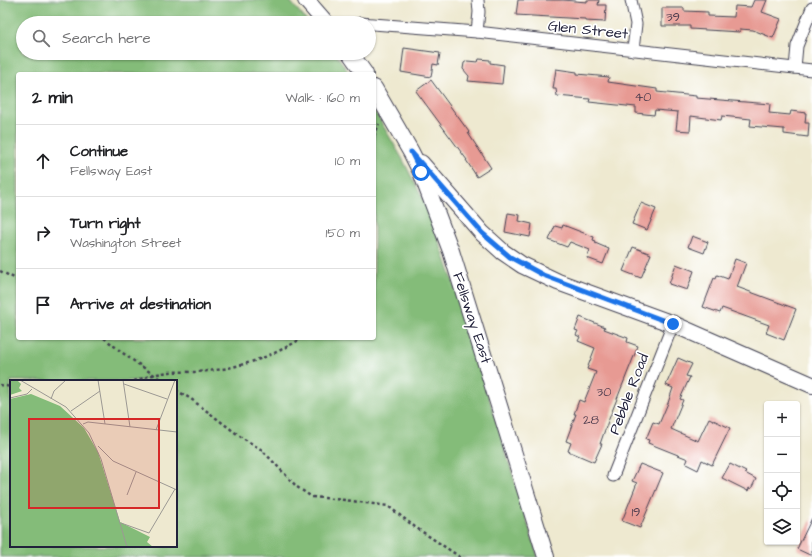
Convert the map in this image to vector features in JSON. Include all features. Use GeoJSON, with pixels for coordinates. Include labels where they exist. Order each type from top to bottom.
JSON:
{"type":"FeatureCollection","features":[{"type":"Feature","properties":{"kind":"main road"},"geometry":{"type":"LineString","coordinates":[[306,0],[320,16]]}},
{"type":"Feature","properties":{"kind":"main road"},"geometry":{"type":"LineString","coordinates":[[355,60],[364,72]]}},
{"type":"Feature","properties":{"kind":"main road","name":"Fellsway East"},"geometry":{"type":"LineString","coordinates":[[376,91],[421,172],[451,251],[546,557]]}},
{"type":"Feature","properties":{"kind":"main road"},"geometry":{"type":"LineString","coordinates":[[411,152],[482,233],[510,257],[543,275],[673,324],[812,386]]}},
{"type":"Feature","properties":{"kind":"street"},"geometry":{"type":"LineString","coordinates":[[477,32],[479,12],[478,0]]}},
{"type":"Feature","properties":{"kind":"street"},"geometry":{"type":"LineString","coordinates":[[631,0],[636,24],[633,50]]}},
{"type":"Feature","properties":{"kind":"street"},"geometry":{"type":"LineString","coordinates":[[795,68],[797,46],[812,8]]}},
{"type":"Feature","properties":{"kind":"street","name":"Glen Street"},"geometry":{"type":"LineString","coordinates":[[376,23],[477,32],[812,70]]}},
{"type":"Feature","properties":{"kind":"street","name":"Pebble Road"},"geometry":{"type":"LineString","coordinates":[[613,476],[673,324]]}},
{"type":"Feature","properties":{"kind":"path"},"geometry":{"type":"LineString","coordinates":[[0,272],[16,279]]}},
{"type":"Feature","properties":{"kind":"path"},"geometry":{"type":"LineString","coordinates":[[107,340],[161,380]]}},
{"type":"Feature","properties":{"kind":"path"},"geometry":{"type":"LineString","coordinates":[[137,380],[153,375],[174,372],[207,371],[235,366],[262,359],[298,340]]}},
{"type":"Feature","properties":{"kind":"path"},"geometry":{"type":"LineString","coordinates":[[0,385],[10,387]]}},
{"type":"Feature","properties":{"kind":"path"},"geometry":{"type":"LineString","coordinates":[[177,391],[191,399],[241,437],[262,450],[297,487],[312,497],[388,506],[415,527],[460,557]]}},
{"type":"Feature","properties":{"kind":"green space"},"geometry":{"type":"Polygon","coordinates":[[[0,0],[289,0],[303,16],[16,16],[16,60],[340,60],[349,72],[16,72],[16,340],[376,340],[376,113],[402,158],[428,209],[455,287],[538,557],[0,557],[0,0]]]}},
{"type":"Feature","properties":{"kind":"building"},"geometry":{"type":"Polygon","coordinates":[[[518,0],[563,0],[587,2],[587,0],[599,0],[598,5],[606,5],[605,22],[585,21],[585,19],[516,15],[518,0]]]}},
{"type":"Feature","properties":{"kind":"building"},"geometry":{"type":"Polygon","coordinates":[[[754,0],[767,0],[762,12],[781,19],[773,38],[753,30],[740,29],[740,32],[690,29],[690,26],[662,26],[662,8],[684,8],[684,11],[708,12],[708,16],[734,17],[735,6],[751,7],[754,0]]]}},
{"type":"Feature","properties":{"kind":"building"},"geometry":{"type":"Polygon","coordinates":[[[404,48],[440,53],[438,65],[433,64],[431,77],[401,72],[404,48]]]}},
{"type":"Feature","properties":{"kind":"building"},"geometry":{"type":"Polygon","coordinates":[[[479,59],[490,60],[490,63],[504,65],[502,84],[468,81],[469,76],[463,69],[464,63],[467,61],[478,62],[479,59]]]}},
{"type":"Feature","properties":{"kind":"building"},"geometry":{"type":"Polygon","coordinates":[[[556,69],[577,72],[577,74],[609,77],[608,82],[657,89],[657,92],[696,96],[696,98],[770,104],[769,113],[790,115],[791,111],[806,113],[805,123],[809,123],[808,137],[784,134],[784,129],[750,126],[751,119],[722,116],[721,120],[691,116],[690,131],[676,130],[678,112],[655,110],[654,115],[636,113],[636,107],[589,102],[590,99],[557,96],[556,89],[553,89],[556,69]]]}},
{"type":"Feature","properties":{"kind":"building"},"geometry":{"type":"Polygon","coordinates":[[[431,80],[469,132],[468,133],[491,168],[477,177],[467,160],[416,91],[431,80]]]}},
{"type":"Feature","properties":{"kind":"building"},"geometry":{"type":"Polygon","coordinates":[[[641,203],[656,209],[647,230],[632,224],[641,203]]]}},
{"type":"Feature","properties":{"kind":"building"},"geometry":{"type":"Polygon","coordinates":[[[508,213],[520,215],[519,221],[532,224],[530,237],[505,232],[508,213]]]}},
{"type":"Feature","properties":{"kind":"building"},"geometry":{"type":"Polygon","coordinates":[[[563,225],[594,237],[593,240],[596,241],[595,243],[609,249],[603,264],[587,258],[590,250],[570,242],[567,247],[549,240],[555,226],[562,228],[563,225]]]}},
{"type":"Feature","properties":{"kind":"building"},"geometry":{"type":"Polygon","coordinates":[[[692,236],[708,242],[704,253],[688,247],[692,236]]]}},
{"type":"Feature","properties":{"kind":"building"},"geometry":{"type":"Polygon","coordinates":[[[633,247],[651,254],[641,278],[623,271],[633,247]]]}},
{"type":"Feature","properties":{"kind":"building"},"geometry":{"type":"Polygon","coordinates":[[[735,259],[746,263],[737,287],[796,309],[784,340],[766,333],[769,325],[722,308],[720,313],[703,307],[714,278],[716,279],[717,275],[728,279],[735,259]]]}},
{"type":"Feature","properties":{"kind":"building"},"geometry":{"type":"Polygon","coordinates":[[[676,264],[694,271],[687,290],[669,284],[676,264]]]}},
{"type":"Feature","properties":{"kind":"building"},"geometry":{"type":"Polygon","coordinates":[[[580,317],[605,327],[604,329],[628,338],[627,342],[638,346],[607,424],[600,444],[602,444],[594,462],[568,451],[571,443],[566,441],[576,414],[574,414],[579,400],[584,402],[596,372],[587,369],[595,348],[578,341],[580,337],[576,335],[578,331],[575,330],[580,317]]]}},
{"type":"Feature","properties":{"kind":"building"},"geometry":{"type":"Polygon","coordinates":[[[678,358],[692,364],[686,376],[690,377],[680,399],[683,400],[671,429],[698,441],[709,418],[730,428],[712,465],[702,460],[698,470],[686,464],[688,459],[648,443],[649,440],[646,439],[653,422],[659,424],[668,403],[673,388],[666,385],[678,358]]]}},
{"type":"Feature","properties":{"kind":"building"},"geometry":{"type":"Polygon","coordinates":[[[640,464],[663,473],[640,528],[622,521],[637,483],[632,481],[640,464]]]}},
{"type":"Feature","properties":{"kind":"building"},"geometry":{"type":"Polygon","coordinates":[[[730,464],[756,479],[751,489],[749,488],[748,491],[722,478],[730,464]]]}},
{"type":"Feature","properties":{"kind":"building"},"geometry":{"type":"Polygon","coordinates":[[[812,518],[812,556],[797,549],[812,518]]]}},
{"type":"Feature","properties":{"kind":"route"},"geometry":{"type":"LineString","coordinates":[[421,172],[411,152],[482,233],[503,252],[522,265],[558,282],[673,324]]}}]}
